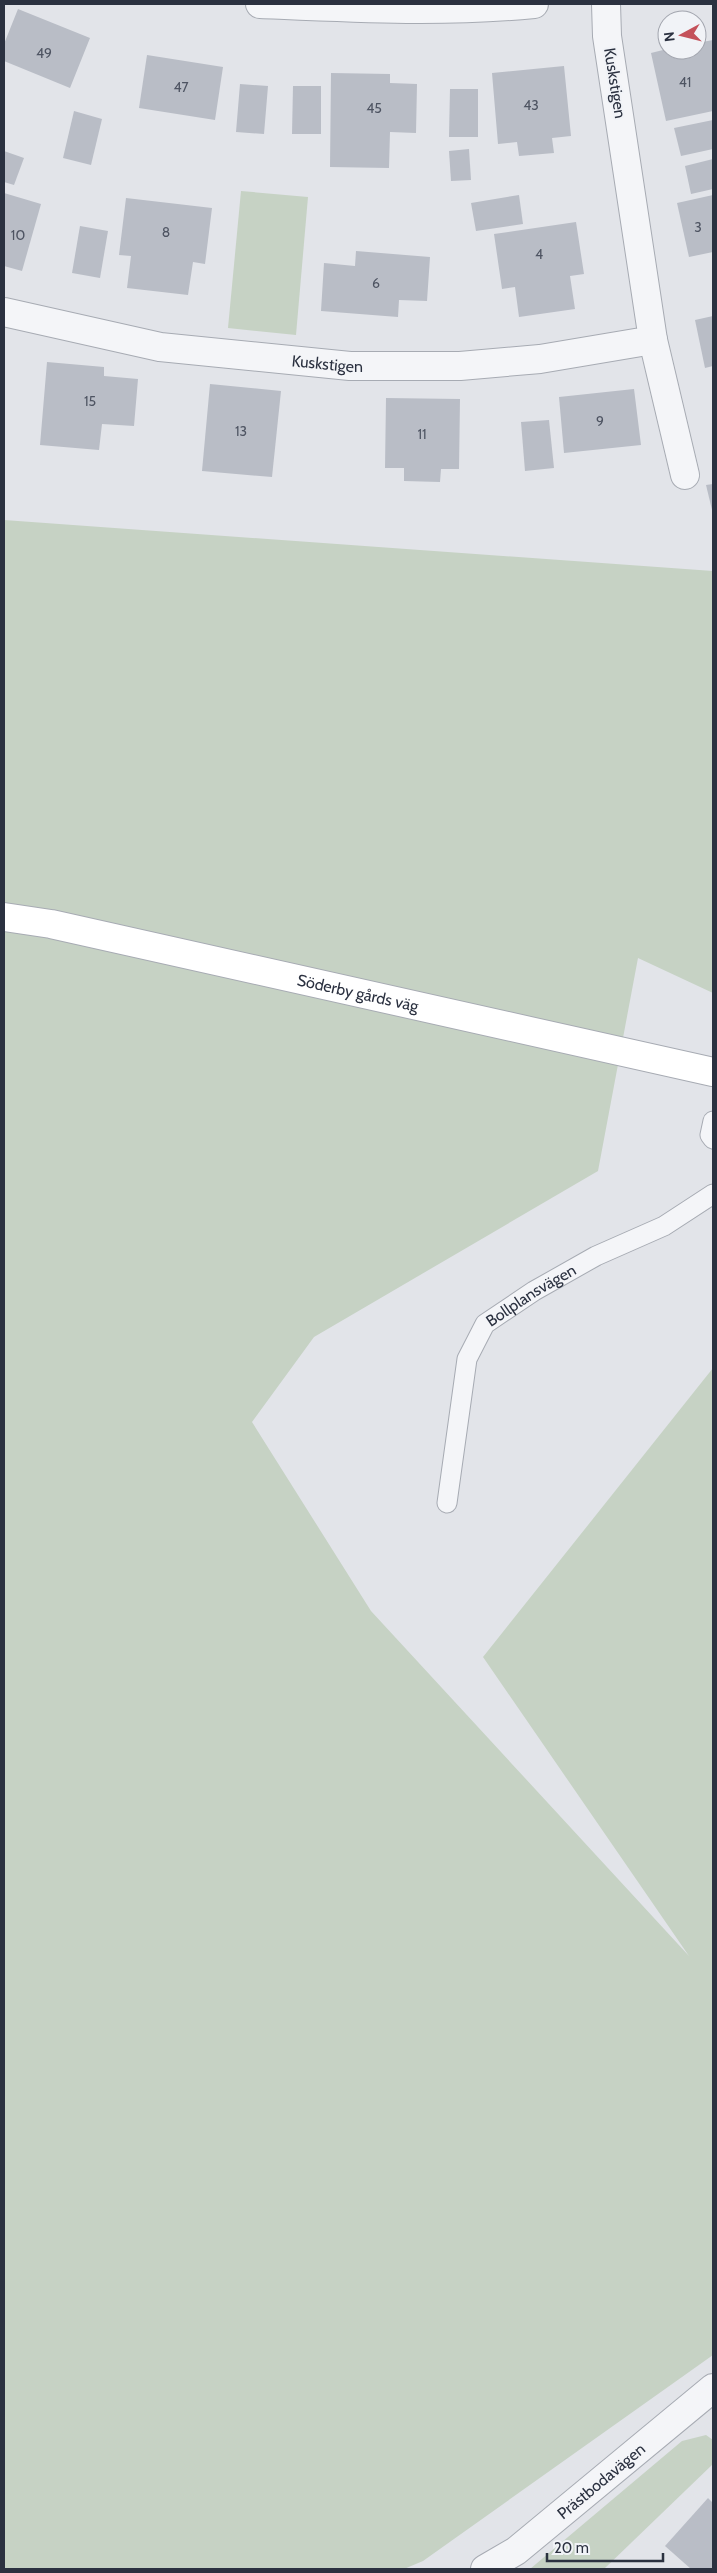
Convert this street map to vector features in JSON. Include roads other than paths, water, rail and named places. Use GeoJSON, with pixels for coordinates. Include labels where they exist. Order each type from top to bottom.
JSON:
{"type":"FeatureCollection","features":[{"type":"Feature","properties":{"kind":"main road","name":"Söderby gårds väg"},"geometry":{"type":"LineString","coordinates":[[4,917],[51,924],[713,1072]]}},
{"type":"Feature","properties":{"kind":"street"},"geometry":{"type":"LineString","coordinates":[[260,4],[405,10],[489,8],[534,4]]}},
{"type":"Feature","properties":{"kind":"street","name":"Kuskstigen"},"geometry":{"type":"LineString","coordinates":[[606,4],[607,36],[653,340],[685,475]]}},
{"type":"Feature","properties":{"kind":"street","name":"Kuskstigen"},"geometry":{"type":"LineString","coordinates":[[4,312],[160,347],[350,366],[470,365],[540,359],[653,340]]}},
{"type":"Feature","properties":{"kind":"street","name":"Prästbodavägen"},"geometry":{"type":"LineString","coordinates":[[485,2569],[516,2550],[710,2397]]}},
{"type":"Feature","properties":{"kind":"lane"},"geometry":{"type":"LineString","coordinates":[[713,1121],[710,1135],[713,1139]]}},
{"type":"Feature","properties":{"kind":"lane","name":"Bollplansvägen"},"geometry":{"type":"LineString","coordinates":[[447,1503],[467,1359],[486,1324],[534,1291],[596,1256],[664,1226],[713,1194]]}}]}
